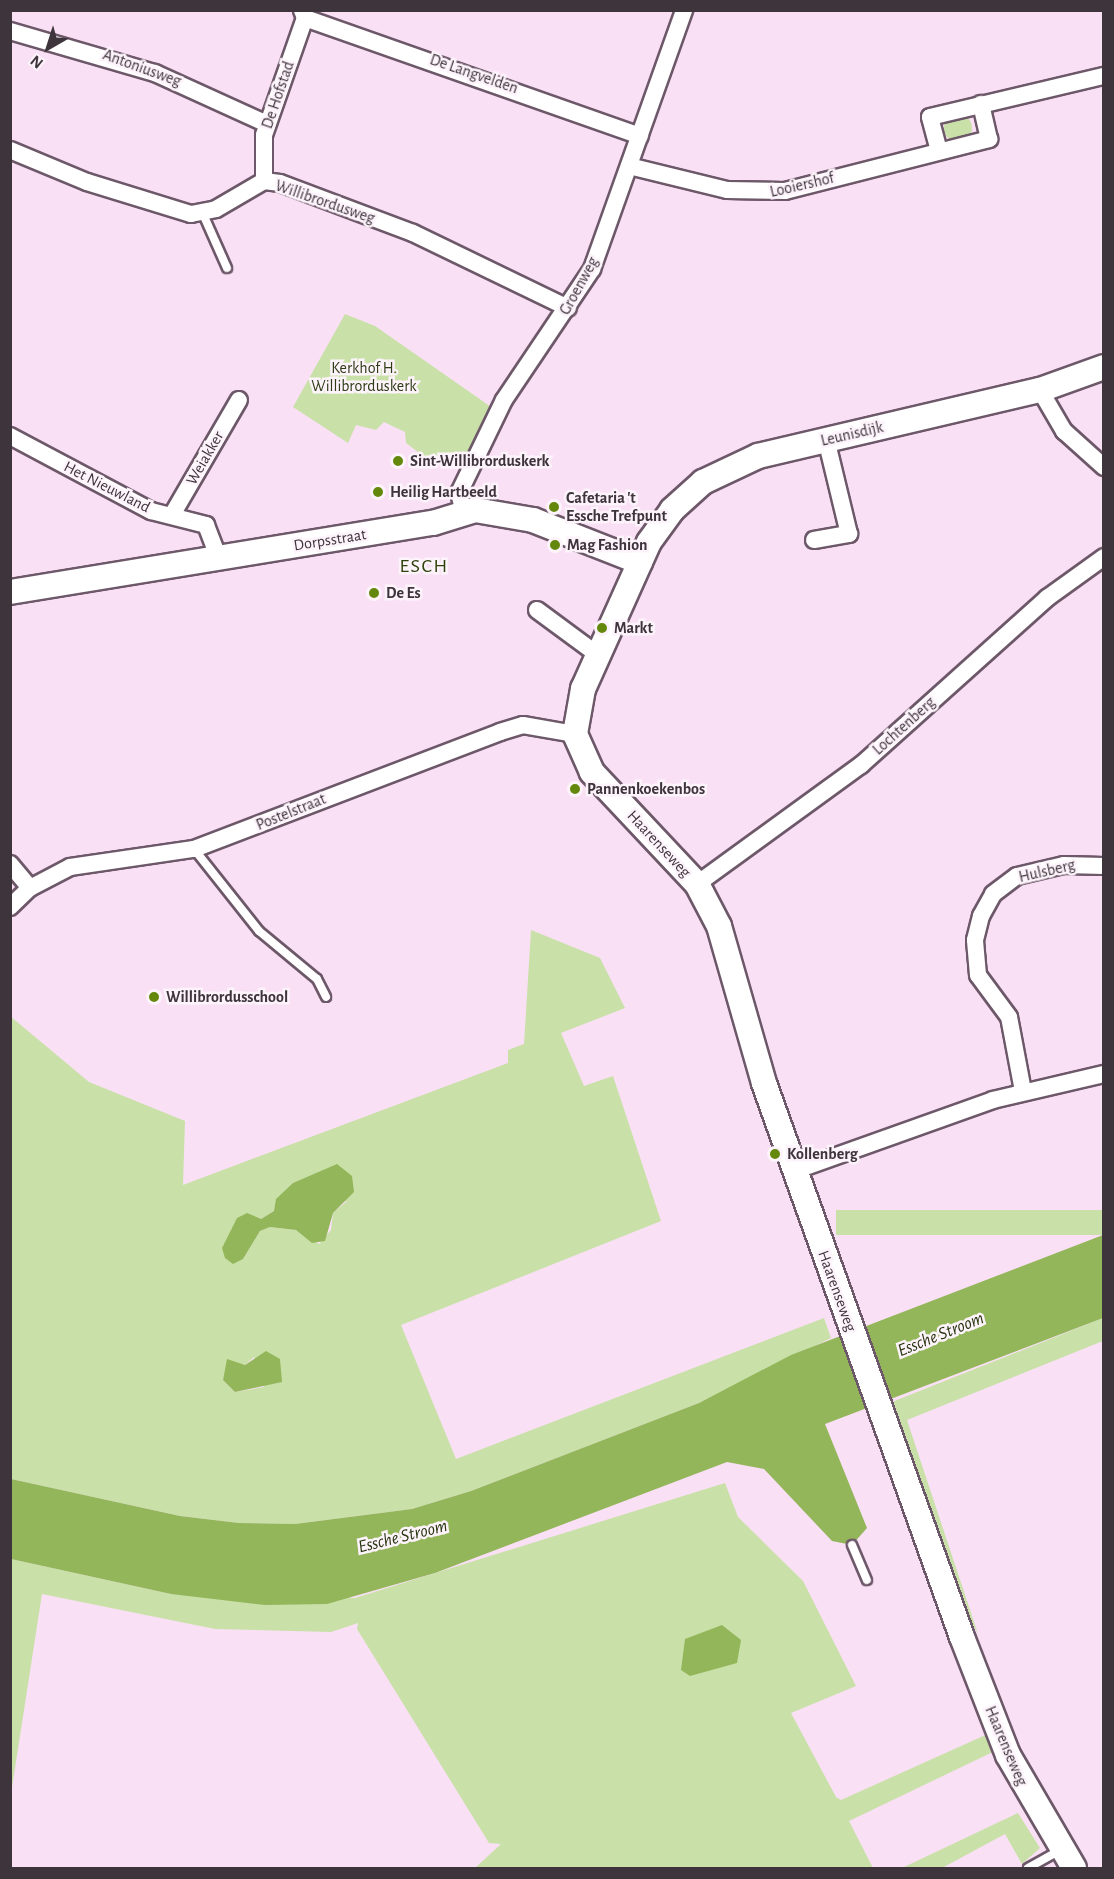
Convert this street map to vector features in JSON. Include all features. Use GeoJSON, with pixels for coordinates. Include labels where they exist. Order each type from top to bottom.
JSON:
{"type":"FeatureCollection","features":[{"type":"Feature","properties":{"kind":"street","name":"Groenweg"},"geometry":{"type":"LineString","coordinates":[[464,512],[459,493],[504,400],[568,308],[592,269],[684,10]]}},
{"type":"Feature","properties":{"kind":"street","name":"De Langvelden"},"geometry":{"type":"LineString","coordinates":[[303,14],[640,136]]}},
{"type":"Feature","properties":{"kind":"street","name":"De Hofstad"},"geometry":{"type":"LineString","coordinates":[[264,181],[267,124],[303,14]]}},
{"type":"Feature","properties":{"kind":"street","name":"Antoniusweg"},"geometry":{"type":"LineString","coordinates":[[10,31],[117,59],[267,124]]}},
{"type":"Feature","properties":{"kind":"street"},"geometry":{"type":"LineString","coordinates":[[939,151],[930,117],[1104,76]]}},
{"type":"Feature","properties":{"kind":"street","name":"Looiershof"},"geometry":{"type":"LineString","coordinates":[[628,166],[763,194],[989,139],[981,104]]}},
{"type":"Feature","properties":{"kind":"street"},"geometry":{"type":"LineString","coordinates":[[10,150],[87,182],[203,214]]}},
{"type":"Feature","properties":{"kind":"street","name":"Willibrordusweg"},"geometry":{"type":"LineString","coordinates":[[203,214],[264,181],[413,233],[568,308]]}},
{"type":"Feature","properties":{"kind":"street","name":"Leunisdijk"},"geometry":{"type":"LineString","coordinates":[[598,656],[640,562],[662,520],[703,482],[758,456],[1040,390],[1104,367]]}},
{"type":"Feature","properties":{"kind":"street"},"geometry":{"type":"LineString","coordinates":[[1040,390],[1064,431],[1104,467]]}},
{"type":"Feature","properties":{"kind":"street","name":"Weiakker"},"geometry":{"type":"LineString","coordinates":[[172,515],[238,400]]}},
{"type":"Feature","properties":{"kind":"street","name":"Het Nieuwland"},"geometry":{"type":"LineString","coordinates":[[10,436],[151,511],[206,525],[219,559]]}},
{"type":"Feature","properties":{"kind":"street"},"geometry":{"type":"LineString","coordinates":[[814,540],[849,534],[826,439]]}},
{"type":"Feature","properties":{"kind":"street","name":"Dorpsstraat"},"geometry":{"type":"LineString","coordinates":[[10,592],[433,524],[464,512],[491,511],[533,520],[640,562]]}},
{"type":"Feature","properties":{"kind":"street","name":"Lochtenberg"},"geometry":{"type":"LineString","coordinates":[[697,884],[861,765],[1047,598],[1104,557]]}},
{"type":"Feature","properties":{"kind":"street"},"geometry":{"type":"LineString","coordinates":[[537,610],[598,656],[583,689],[575,734]]}},
{"type":"Feature","properties":{"kind":"street","name":"Postelstraat"},"geometry":{"type":"LineString","coordinates":[[10,907],[30,888],[70,867],[194,849],[523,725],[575,734]]}},
{"type":"Feature","properties":{"kind":"street","name":"Haarenseweg"},"geometry":{"type":"LineString","coordinates":[[575,734],[592,772],[697,884],[719,926],[794,1171],[1008,1755],[1067,1859]]}},
{"type":"Feature","properties":{"kind":"street"},"geometry":{"type":"LineString","coordinates":[[10,864],[30,888]]}},
{"type":"Feature","properties":{"kind":"street","name":"Hulsberg"},"geometry":{"type":"LineString","coordinates":[[1023,1091],[1009,1017],[978,975],[975,940],[981,916],[993,894],[1017,876],[1064,865],[1104,866]]}},
{"type":"Feature","properties":{"kind":"street"},"geometry":{"type":"LineString","coordinates":[[794,1171],[1023,1091],[1104,1074]]}},
{"type":"Feature","properties":{"kind":"lane"},"geometry":{"type":"LineString","coordinates":[[203,214],[227,268]]}},
{"type":"Feature","properties":{"kind":"lane"},"geometry":{"type":"LineString","coordinates":[[194,849],[259,931],[317,979],[326,997]]}},
{"type":"Feature","properties":{"kind":"lane"},"geometry":{"type":"LineString","coordinates":[[852,1545],[867,1580]]}},
{"type":"Feature","properties":{"kind":"lane"},"geometry":{"type":"LineString","coordinates":[[1028,1869],[1067,1859]]}},
{"type":"Feature","properties":{"kind":"green space"},"geometry":{"type":"Polygon","coordinates":[[[958,114],[968,118],[972,128],[968,138],[958,142],[948,138],[944,128],[948,118],[958,114]]]}},
{"type":"Feature","properties":{"kind":"green space","name":"Kerkhof H. Willibrorduskerk"},"geometry":{"type":"Polygon","coordinates":[[[345,314],[375,326],[494,409],[464,472],[434,454],[430,461],[406,443],[405,432],[384,422],[376,430],[356,425],[348,443],[293,407],[345,314]]]}},
{"type":"Feature","properties":{"kind":"green space"},"geometry":{"type":"Polygon","coordinates":[[[531,930],[600,958],[625,1008],[561,1033],[584,1086],[613,1076],[661,1221],[401,1325],[456,1459],[824,1318],[831,1338],[699,1403],[471,1491],[412,1509],[295,1524],[239,1523],[180,1516],[11,1479],[10,1016],[89,1082],[185,1121],[183,1185],[508,1063],[508,1050],[524,1044],[531,930]],[[347,1201],[274,1211],[227,1239],[243,1259],[260,1231],[270,1227],[296,1230],[319,1244],[331,1230],[333,1213],[347,1201]],[[254,1357],[245,1365],[234,1362],[225,1372],[223,1380],[235,1392],[264,1387],[254,1357]]]}},
{"type":"Feature","properties":{"kind":"green space"},"geometry":{"type":"Polygon","coordinates":[[[836,1210],[1103,1210],[1103,1235],[836,1235],[836,1210]]]}},
{"type":"Feature","properties":{"kind":"green space"},"geometry":{"type":"Polygon","coordinates":[[[1103,1318],[1103,1341],[907,1420],[978,1634],[954,1590],[887,1404],[1103,1318]]]}},
{"type":"Feature","properties":{"kind":"green space"},"geometry":{"type":"Polygon","coordinates":[[[725,1483],[738,1517],[803,1581],[856,1686],[791,1713],[836,1797],[841,1800],[990,1733],[997,1750],[849,1821],[873,1868],[475,1868],[501,1844],[489,1843],[357,1629],[358,1623],[331,1632],[215,1629],[42,1594],[11,1794],[11,1559],[171,1594],[355,1598],[725,1483]]]}},
{"type":"Feature","properties":{"kind":"green space"},"geometry":{"type":"Polygon","coordinates":[[[1018,1813],[1040,1848],[1022,1864],[1005,1834],[942,1868],[902,1868],[1018,1813]]]}},
{"type":"Feature","properties":{"kind":"water"},"geometry":{"type":"Polygon","coordinates":[[[337,1164],[352,1176],[354,1192],[333,1213],[325,1241],[312,1243],[296,1230],[270,1227],[260,1231],[243,1259],[233,1264],[225,1258],[222,1248],[237,1218],[247,1213],[261,1219],[274,1211],[276,1199],[293,1183],[337,1164]]]}},
{"type":"Feature","properties":{"kind":"water","name":"Essche Stroom"},"geometry":{"type":"Polygon","coordinates":[[[1103,1235],[1103,1318],[825,1424],[867,1528],[852,1545],[832,1541],[764,1469],[727,1462],[435,1573],[327,1604],[265,1605],[171,1594],[11,1559],[11,1479],[180,1516],[239,1523],[295,1524],[412,1509],[471,1491],[699,1403],[791,1355],[1103,1235]]]}},
{"type":"Feature","properties":{"kind":"water"},"geometry":{"type":"Polygon","coordinates":[[[266,1351],[280,1359],[282,1382],[235,1392],[223,1380],[227,1359],[245,1365],[266,1351]]]}},
{"type":"Feature","properties":{"kind":"water"},"geometry":{"type":"Polygon","coordinates":[[[722,1625],[741,1640],[737,1663],[690,1676],[681,1670],[685,1639],[722,1625]]]}},
{"type":"Feature","properties":{"kind":"place","name":"Sint-Willibrorduskerk"},"geometry":{"type":"Point","coordinates":[398,461]}},
{"type":"Feature","properties":{"kind":"place","name":"Heilig Hartbeeld"},"geometry":{"type":"Point","coordinates":[378,492]}},
{"type":"Feature","properties":{"kind":"place","name":"Cafetaria 't Essche Trefpunt"},"geometry":{"type":"Point","coordinates":[554,507]}},
{"type":"Feature","properties":{"kind":"place","name":"Mag Fashion"},"geometry":{"type":"Point","coordinates":[555,545]}},
{"type":"Feature","properties":{"kind":"place","name":"De Es"},"geometry":{"type":"Point","coordinates":[374,593]}},
{"type":"Feature","properties":{"kind":"place","name":"Markt"},"geometry":{"type":"Point","coordinates":[602,628]}},
{"type":"Feature","properties":{"kind":"place","name":"Pannenkoekenbos"},"geometry":{"type":"Point","coordinates":[575,789]}},
{"type":"Feature","properties":{"kind":"place","name":"Willibrordusschool"},"geometry":{"type":"Point","coordinates":[154,997]}},
{"type":"Feature","properties":{"kind":"place","name":"Kollenberg"},"geometry":{"type":"Point","coordinates":[775,1154]}},
{"type":"Feature","properties":{"kind":"district","name":"ESCH"},"geometry":{"type":"Point","coordinates":[424,566]}}]}
